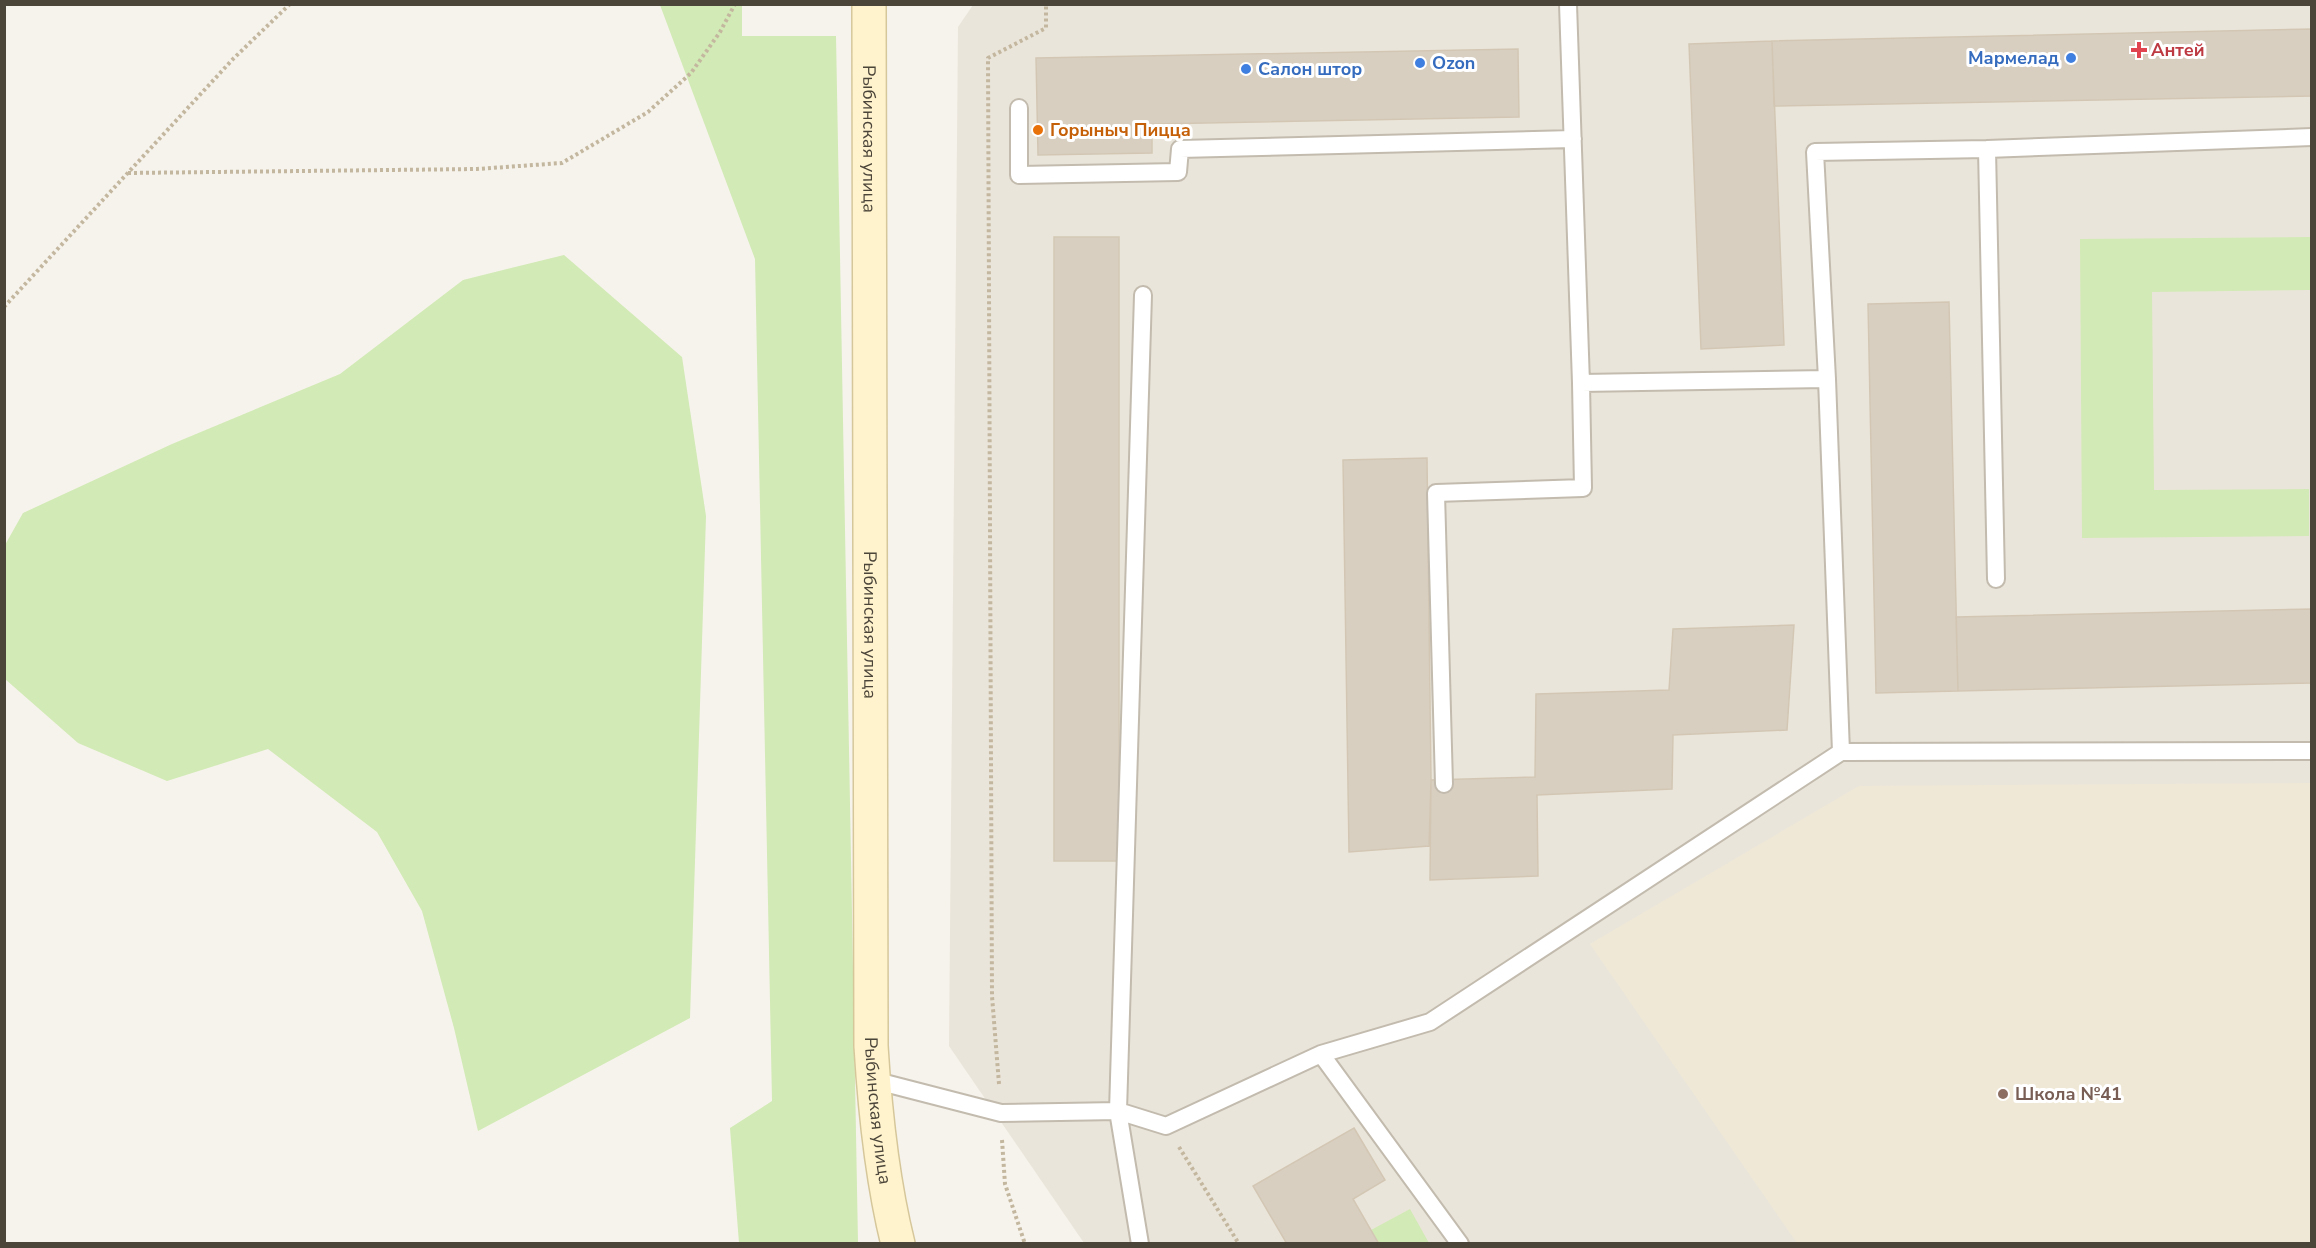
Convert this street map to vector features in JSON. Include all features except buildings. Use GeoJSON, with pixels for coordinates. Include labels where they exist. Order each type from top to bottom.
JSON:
{"type":"FeatureCollection","features":[{"type":"Feature","properties":{"kind":"main road","name":"Рыбинская улица"},"geometry":{"type":"LineString","coordinates":[[870,4],[871,1034],[873,1080],[891,1214],[898,1244]]}},
{"type":"Feature","properties":{"kind":"lane"},"geometry":{"type":"LineString","coordinates":[[1444,784],[1436,493],[1583,488],[1568,4]]}},
{"type":"Feature","properties":{"kind":"lane"},"geometry":{"type":"LineString","coordinates":[[1019,108],[1019,176],[1178,172],[1180,149],[1573,138]]}},
{"type":"Feature","properties":{"kind":"lane"},"geometry":{"type":"LineString","coordinates":[[1841,752],[1827,379],[1815,152],[1987,149],[2312,137]]}},
{"type":"Feature","properties":{"kind":"lane"},"geometry":{"type":"LineString","coordinates":[[1987,149],[1996,579]]}},
{"type":"Feature","properties":{"kind":"lane"},"geometry":{"type":"LineString","coordinates":[[1140,1244],[1118,1110],[1143,295]]}},
{"type":"Feature","properties":{"kind":"lane"},"geometry":{"type":"LineString","coordinates":[[1581,383],[1827,379]]}},
{"type":"Feature","properties":{"kind":"lane"},"geometry":{"type":"LineString","coordinates":[[873,1080],[1001,1113],[1118,1110],[1166,1126],[1321,1054],[1430,1022],[1841,752],[2312,751]]}},
{"type":"Feature","properties":{"kind":"lane"},"geometry":{"type":"LineString","coordinates":[[1321,1054],[1460,1244]]}},
{"type":"Feature","properties":{"kind":"path"},"geometry":{"type":"LineString","coordinates":[[4,307],[233,59],[290,4]]}},
{"type":"Feature","properties":{"kind":"path"},"geometry":{"type":"LineString","coordinates":[[128,173],[477,169],[562,163],[648,112],[691,73],[720,32],[735,4]]}},
{"type":"Feature","properties":{"kind":"path"},"geometry":{"type":"LineString","coordinates":[[1025,1244],[1005,1184],[992,996],[988,58],[1046,28],[1046,4]]}},
{"type":"Feature","properties":{"kind":"path"},"geometry":{"type":"LineString","coordinates":[[1166,1126],[1239,1244]]}},
{"type":"Feature","properties":{"kind":"shaded area"},"geometry":{"type":"Polygon","coordinates":[[[973,5],[2311,5],[2311,1243],[1084,1243],[949,1046],[958,27],[973,5]]]}},
{"type":"Feature","properties":{"kind":"shaded area","name":"Школа №41"},"geometry":{"type":"Polygon","coordinates":[[[2311,783],[2311,1243],[1797,1243],[1590,944],[1859,786],[2311,783]]]}},
{"type":"Feature","properties":{"kind":"green space"},"geometry":{"type":"Polygon","coordinates":[[[660,5],[742,5],[742,36],[836,36],[858,1243],[739,1243],[730,1128],[772,1101],[755,259],[660,5]]]}},
{"type":"Feature","properties":{"kind":"green space"},"geometry":{"type":"Polygon","coordinates":[[[2311,237],[2311,290],[2152,292],[2154,490],[2309,489],[2309,536],[2082,538],[2080,239],[2311,237]]]}},
{"type":"Feature","properties":{"kind":"green space"},"geometry":{"type":"Polygon","coordinates":[[[564,255],[682,357],[706,516],[690,1018],[478,1131],[454,1028],[422,911],[377,832],[268,749],[167,781],[78,743],[5,679],[5,545],[23,513],[172,444],[340,374],[463,280],[564,255]]]}},
{"type":"Feature","properties":{"kind":"green space"},"geometry":{"type":"Polygon","coordinates":[[[1410,1209],[1429,1243],[1345,1244],[1410,1209]]]}},
{"type":"Feature","properties":{"kind":"place","name":"Антей"},"geometry":{"type":"Point","coordinates":[2139,50]}},
{"type":"Feature","properties":{"kind":"place","name":"Мармелад"},"geometry":{"type":"Point","coordinates":[2071,58]}},
{"type":"Feature","properties":{"kind":"place","name":"Ozon"},"geometry":{"type":"Point","coordinates":[1420,63]}},
{"type":"Feature","properties":{"kind":"place","name":"Салон штор"},"geometry":{"type":"Point","coordinates":[1246,69]}},
{"type":"Feature","properties":{"kind":"place","name":"Горыныч Пицца"},"geometry":{"type":"Point","coordinates":[1038,130]}},
{"type":"Feature","properties":{"kind":"place","name":"Школа №41"},"geometry":{"type":"Point","coordinates":[2003,1094]}}]}
